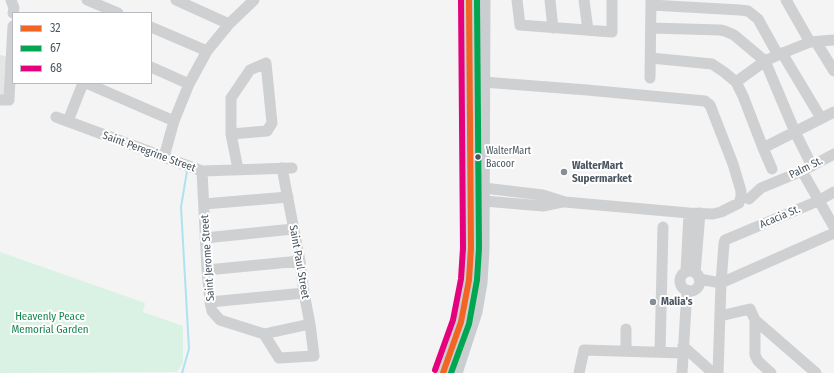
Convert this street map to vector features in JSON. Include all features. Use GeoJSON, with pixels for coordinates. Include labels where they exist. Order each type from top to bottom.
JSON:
{"type":"FeatureCollection","features":[{"type":"Feature","properties":{"kind":"main road"},"geometry":{"type":"LineString","coordinates":[[443,373],[461,322],[469,280],[471,254],[469,0]]}},
{"type":"Feature","properties":{"kind":"main road"},"geometry":{"type":"LineString","coordinates":[[456,373],[476,312],[481,283],[484,249],[484,0]]}},
{"type":"Feature","properties":{"kind":"street"},"geometry":{"type":"LineString","coordinates":[[11,0],[14,8],[13,12]]}},
{"type":"Feature","properties":{"kind":"street"},"geometry":{"type":"LineString","coordinates":[[88,0],[116,12]]}},
{"type":"Feature","properties":{"kind":"street"},"geometry":{"type":"LineString","coordinates":[[176,0],[229,24]]}},
{"type":"Feature","properties":{"kind":"street"},"geometry":{"type":"LineString","coordinates":[[164,157],[174,121],[189,84],[207,51],[229,24],[254,0]]}},
{"type":"Feature","properties":{"kind":"street"},"geometry":{"type":"LineString","coordinates":[[517,0],[520,25],[612,32],[612,0]]}},
{"type":"Feature","properties":{"kind":"street"},"geometry":{"type":"LineString","coordinates":[[550,0],[553,28]]}},
{"type":"Feature","properties":{"kind":"street"},"geometry":{"type":"LineString","coordinates":[[584,0],[588,30]]}},
{"type":"Feature","properties":{"kind":"street"},"geometry":{"type":"LineString","coordinates":[[786,0],[834,71]]}},
{"type":"Feature","properties":{"kind":"street"},"geometry":{"type":"LineString","coordinates":[[650,78],[651,3],[725,4],[740,10],[748,11],[758,19],[820,118]]}},
{"type":"Feature","properties":{"kind":"street"},"geometry":{"type":"LineString","coordinates":[[152,27],[207,51]]}},
{"type":"Feature","properties":{"kind":"street"},"geometry":{"type":"LineString","coordinates":[[651,28],[725,31],[734,36],[765,61],[795,132],[818,200],[834,227]]}},
{"type":"Feature","properties":{"kind":"street"},"geometry":{"type":"LineString","coordinates":[[736,82],[765,61],[780,54],[813,42],[834,40]]}},
{"type":"Feature","properties":{"kind":"street"},"geometry":{"type":"LineString","coordinates":[[0,100],[9,100],[10,98],[12,50]]}},
{"type":"Feature","properties":{"kind":"street"},"geometry":{"type":"LineString","coordinates":[[651,58],[712,64],[736,82],[772,169]]}},
{"type":"Feature","properties":{"kind":"street"},"geometry":{"type":"LineString","coordinates":[[232,134],[267,131],[272,123],[266,63],[250,70],[231,98],[232,134],[238,169]]}},
{"type":"Feature","properties":{"kind":"street"},"geometry":{"type":"LineString","coordinates":[[152,67],[189,84]]}},
{"type":"Feature","properties":{"kind":"street"},"geometry":{"type":"LineString","coordinates":[[483,82],[704,101],[710,105],[733,164],[741,191],[741,197],[744,201]]}},
{"type":"Feature","properties":{"kind":"street"},"geometry":{"type":"LineString","coordinates":[[68,121],[83,84]]}},
{"type":"Feature","properties":{"kind":"street"},"geometry":{"type":"LineString","coordinates":[[88,84],[174,121]]}},
{"type":"Feature","properties":{"kind":"street"},"geometry":{"type":"LineString","coordinates":[[763,148],[834,112]]}},
{"type":"Feature","properties":{"kind":"street","name":"Saint Peregrine Street"},"geometry":{"type":"LineString","coordinates":[[56,117],[202,171],[287,168]]}},
{"type":"Feature","properties":{"kind":"street","name":"Palm St."},"geometry":{"type":"LineString","coordinates":[[484,194],[530,199],[543,206],[565,202],[713,214],[721,212],[744,201],[762,188],[778,182],[834,154]]}},
{"type":"Feature","properties":{"kind":"street","name":"Saint Paul Street"},"geometry":{"type":"LineString","coordinates":[[264,334],[279,358],[314,356],[300,261],[288,197],[287,168]]}},
{"type":"Feature","properties":{"kind":"street","name":"Saint Jerome Street"},"geometry":{"type":"LineString","coordinates":[[202,171],[207,270],[212,311],[220,320],[264,334]]}},
{"type":"Feature","properties":{"kind":"street","name":"Acacia St."},"geometry":{"type":"LineString","coordinates":[[721,283],[725,240],[834,192]]}},
{"type":"Feature","properties":{"kind":"street"},"geometry":{"type":"LineString","coordinates":[[204,204],[288,197]]}},
{"type":"Feature","properties":{"kind":"street"},"geometry":{"type":"LineString","coordinates":[[694,213],[693,275],[699,282],[696,288],[687,290],[682,287],[680,281],[682,275],[693,275],[721,283],[834,233]]}},
{"type":"Feature","properties":{"kind":"street"},"geometry":{"type":"LineString","coordinates":[[660,352],[663,227]]}},
{"type":"Feature","properties":{"kind":"street"},"geometry":{"type":"LineString","coordinates":[[205,238],[293,228]]}},
{"type":"Feature","properties":{"kind":"street"},"geometry":{"type":"LineString","coordinates":[[207,270],[300,261]]}},
{"type":"Feature","properties":{"kind":"street"},"geometry":{"type":"LineString","coordinates":[[718,373],[721,283]]}},
{"type":"Feature","properties":{"kind":"street"},"geometry":{"type":"LineString","coordinates":[[682,373],[687,290]]}},
{"type":"Feature","properties":{"kind":"street"},"geometry":{"type":"LineString","coordinates":[[210,302],[304,293]]}},
{"type":"Feature","properties":{"kind":"street"},"geometry":{"type":"LineString","coordinates":[[720,316],[750,309],[755,320],[755,356],[758,361],[771,373]]}},
{"type":"Feature","properties":{"kind":"street"},"geometry":{"type":"LineString","coordinates":[[755,320],[816,373]]}},
{"type":"Feature","properties":{"kind":"street"},"geometry":{"type":"LineString","coordinates":[[264,334],[310,324]]}},
{"type":"Feature","properties":{"kind":"street"},"geometry":{"type":"LineString","coordinates":[[626,329],[626,351]]}},
{"type":"Feature","properties":{"kind":"street"},"geometry":{"type":"LineString","coordinates":[[579,373],[584,350],[660,352],[683,350],[713,373]]}},
{"type":"Feature","properties":{"kind":"shaded area"},"geometry":{"type":"Polygon","coordinates":[[[0,55],[9,57],[6,98],[0,97],[0,55]]]}},
{"type":"Feature","properties":{"kind":"green space","name":"Heavenly Peace Memorial Garden"},"geometry":{"type":"Polygon","coordinates":[[[0,252],[145,303],[143,312],[183,326],[183,363],[177,372],[0,373],[0,252]]]}},
{"type":"Feature","properties":{"kind":"waterway"},"geometry":{"type":"LineString","coordinates":[[182,373],[189,349],[181,207],[187,171]]}},
{"type":"Feature","properties":{"kind":"transit line","name":"68"},"geometry":{"type":"LineString","coordinates":[[435,370],[453,320],[461,279],[463,248],[461,0]]}},
{"type":"Feature","properties":{"kind":"transit line","name":"32"},"geometry":{"type":"LineString","coordinates":[[443,373],[461,322],[469,280],[471,248],[469,0]]}},
{"type":"Feature","properties":{"kind":"transit line","name":"67"},"geometry":{"type":"LineString","coordinates":[[451,373],[469,324],[477,280],[479,248],[477,0]]}},
{"type":"Feature","properties":{"kind":"place","name":"WalterMart Bacoor"},"geometry":{"type":"Point","coordinates":[478,157]}},
{"type":"Feature","properties":{"kind":"place","name":"WalterMart Supermarket"},"geometry":{"type":"Point","coordinates":[564,172]}},
{"type":"Feature","properties":{"kind":"place","name":"Malia's"},"geometry":{"type":"Point","coordinates":[653,302]}}]}
